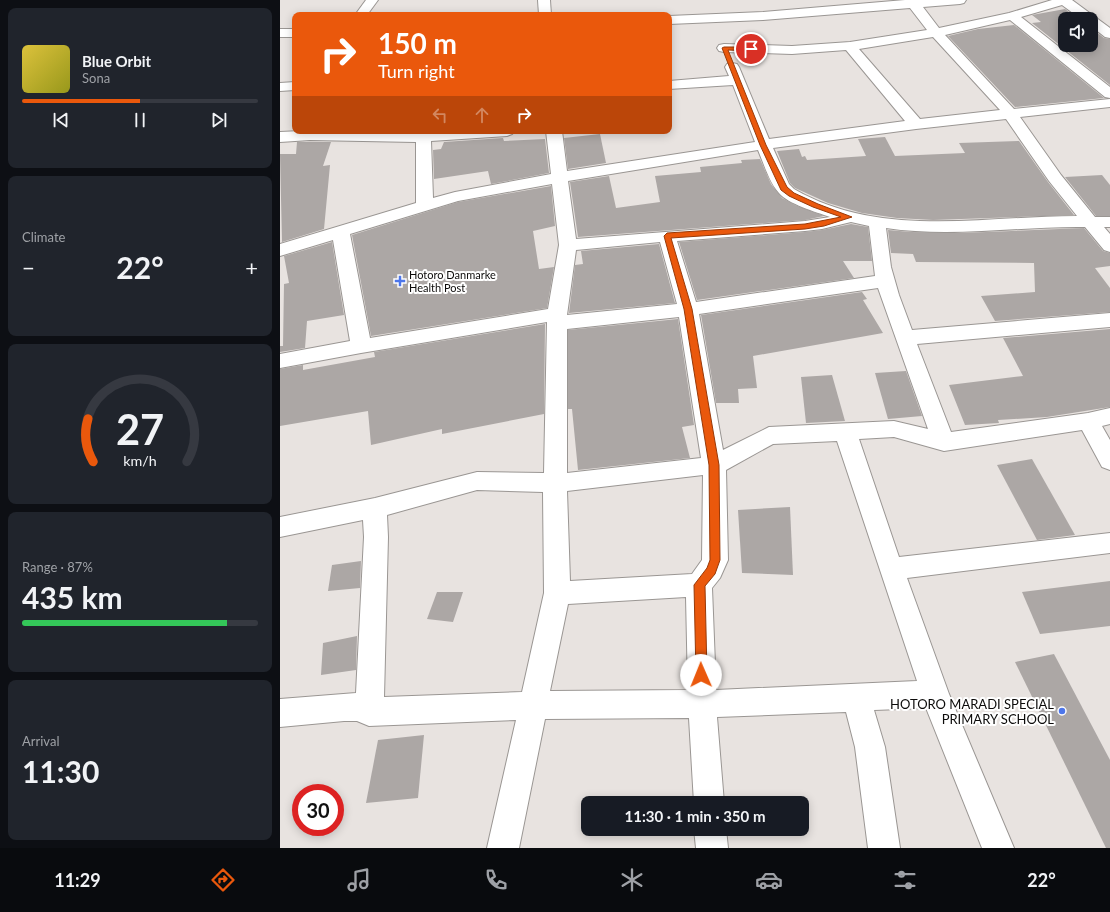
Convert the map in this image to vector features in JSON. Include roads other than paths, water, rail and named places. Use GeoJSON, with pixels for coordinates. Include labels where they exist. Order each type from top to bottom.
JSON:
{"type":"FeatureCollection","features":[{"type":"Feature","properties":{"kind":"street"},"geometry":{"type":"LineString","coordinates":[[363,12],[372,0]]}},
{"type":"Feature","properties":{"kind":"street"},"geometry":{"type":"LineString","coordinates":[[544,0],[545,12]]}},
{"type":"Feature","properties":{"kind":"street"},"geometry":{"type":"LineString","coordinates":[[716,28],[912,2],[960,0]]}},
{"type":"Feature","properties":{"kind":"street"},"geometry":{"type":"LineString","coordinates":[[672,21],[716,28],[792,50],[850,46],[936,33],[1012,16],[1064,0],[1080,12]]}},
{"type":"Feature","properties":{"kind":"street"},"geometry":{"type":"LineString","coordinates":[[912,2],[936,33],[1010,113],[1055,178],[1110,246]]}},
{"type":"Feature","properties":{"kind":"street"},"geometry":{"type":"LineString","coordinates":[[1012,16],[1110,94]]}},
{"type":"Feature","properties":{"kind":"street"},"geometry":{"type":"LineString","coordinates":[[1098,26],[1110,34]]}},
{"type":"Feature","properties":{"kind":"street"},"geometry":{"type":"LineString","coordinates":[[716,28],[763,145],[786,192],[815,205],[848,217],[877,222],[961,228],[1047,222],[1110,222]]}},
{"type":"Feature","properties":{"kind":"street"},"geometry":{"type":"LineString","coordinates":[[280,33],[292,33]]}},
{"type":"Feature","properties":{"kind":"street"},"geometry":{"type":"LineString","coordinates":[[850,46],[916,124]]}},
{"type":"Feature","properties":{"kind":"street"},"geometry":{"type":"LineString","coordinates":[[672,85],[738,80]]}},
{"type":"Feature","properties":{"kind":"street"},"geometry":{"type":"LineString","coordinates":[[280,87],[292,86]]}},
{"type":"Feature","properties":{"kind":"street"},"geometry":{"type":"LineString","coordinates":[[280,250],[455,198],[561,178],[763,145],[916,124],[1110,103]]}},
{"type":"Feature","properties":{"kind":"street"},"geometry":{"type":"LineString","coordinates":[[280,137],[314,134]]}},
{"type":"Feature","properties":{"kind":"street"},"geometry":{"type":"LineString","coordinates":[[422,134],[425,206]]}},
{"type":"Feature","properties":{"kind":"street"},"geometry":{"type":"LineString","coordinates":[[503,848],[557,593],[555,483],[557,318],[568,244],[554,134]]}},
{"type":"Feature","properties":{"kind":"street"},"geometry":{"type":"LineString","coordinates":[[568,244],[805,226],[822,224],[848,217]]}},
{"type":"Feature","properties":{"kind":"street"},"geometry":{"type":"LineString","coordinates":[[877,222],[882,267],[886,281],[905,338],[944,442]]}},
{"type":"Feature","properties":{"kind":"street"},"geometry":{"type":"LineString","coordinates":[[341,232],[361,346]]}},
{"type":"Feature","properties":{"kind":"street"},"geometry":{"type":"LineString","coordinates":[[667,236],[688,309],[714,465],[715,560],[711,570],[699,585],[702,704],[709,796]]}},
{"type":"Feature","properties":{"kind":"street"},"geometry":{"type":"LineString","coordinates":[[280,361],[361,346],[557,318],[688,309],[886,281]]}},
{"type":"Feature","properties":{"kind":"street"},"geometry":{"type":"LineString","coordinates":[[905,338],[1110,320]]}},
{"type":"Feature","properties":{"kind":"street"},"geometry":{"type":"LineString","coordinates":[[280,527],[375,508],[477,481],[555,483],[619,477],[714,465],[769,436],[894,429],[944,442],[1088,421],[1110,416]]}},
{"type":"Feature","properties":{"kind":"street"},"geometry":{"type":"LineString","coordinates":[[1088,421],[1110,461]]}},
{"type":"Feature","properties":{"kind":"street"},"geometry":{"type":"LineString","coordinates":[[845,432],[935,694],[998,848]]}},
{"type":"Feature","properties":{"kind":"street"},"geometry":{"type":"LineString","coordinates":[[369,712],[376,537],[375,508]]}},
{"type":"Feature","properties":{"kind":"street"},"geometry":{"type":"LineString","coordinates":[[891,569],[1110,543]]}},
{"type":"Feature","properties":{"kind":"street"},"geometry":{"type":"LineString","coordinates":[[557,593],[699,585]]}},
{"type":"Feature","properties":{"kind":"street"},"geometry":{"type":"LineString","coordinates":[[280,713],[344,707],[358,708],[369,712],[534,705],[702,704],[935,694]]}},
{"type":"Feature","properties":{"kind":"street"},"geometry":{"type":"LineString","coordinates":[[856,697],[870,747],[884,848]]}},
{"type":"Feature","properties":{"kind":"street"},"geometry":{"type":"LineString","coordinates":[[711,836],[712,848]]}},
{"type":"Feature","properties":{"kind":"place","name":"Hotoro Danmarke Health Post"},"geometry":{"type":"Point","coordinates":[400,281]}},
{"type":"Feature","properties":{"kind":"place","name":"HOTORO MARADI SPECIAL PRIMARY SCHOOL"},"geometry":{"type":"Point","coordinates":[1062,711]}}]}
